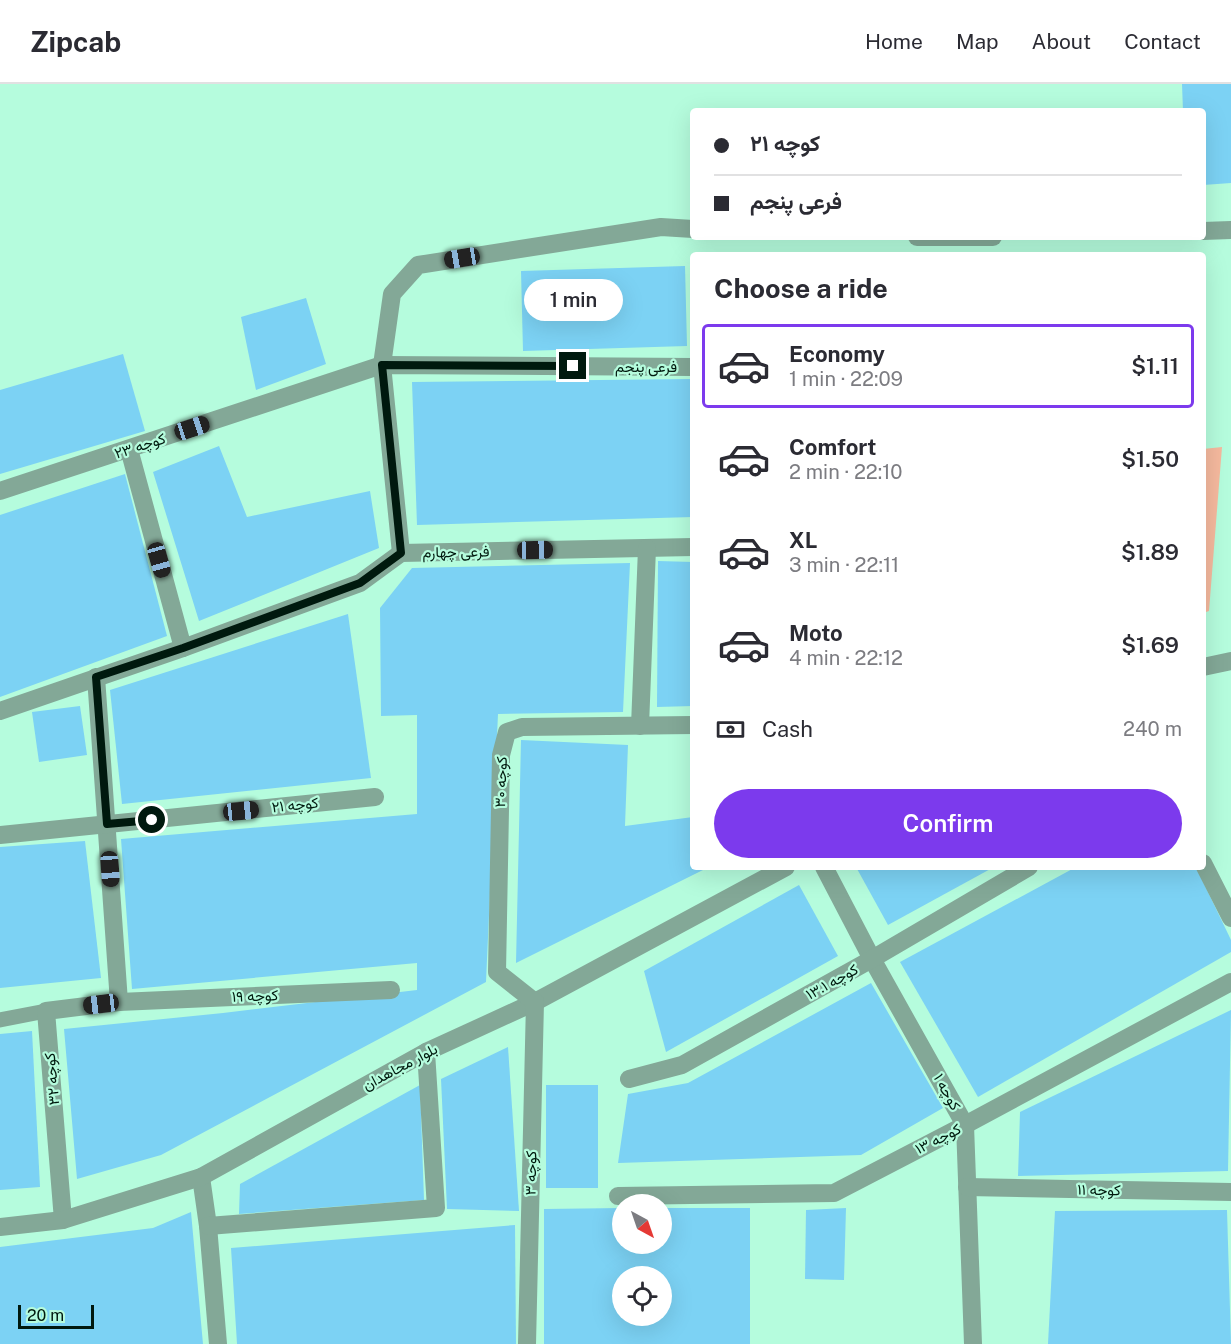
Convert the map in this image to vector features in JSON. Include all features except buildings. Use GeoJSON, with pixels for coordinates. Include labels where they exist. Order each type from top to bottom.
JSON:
{"type":"FeatureCollection","features":[{"type":"Feature","properties":{"kind":"street"},"geometry":{"type":"LineString","coordinates":[[401,553],[382,365],[392,294],[417,265],[661,227],[690,229]]}},
{"type":"Feature","properties":{"kind":"street"},"geometry":{"type":"LineString","coordinates":[[1206,231],[1231,230]]}},
{"type":"Feature","properties":{"kind":"street","name":"فرعی پنجم"},"geometry":{"type":"LineString","coordinates":[[382,365],[690,367]]}},
{"type":"Feature","properties":{"kind":"street","name":"کوچه ۲۳"},"geometry":{"type":"LineString","coordinates":[[0,491],[382,365]]}},
{"type":"Feature","properties":{"kind":"street"},"geometry":{"type":"LineString","coordinates":[[129,449],[183,648]]}},
{"type":"Feature","properties":{"kind":"street","name":"فرعی چهارم"},"geometry":{"type":"LineString","coordinates":[[0,711],[183,648],[360,583],[401,553],[690,547]]}},
{"type":"Feature","properties":{"kind":"street"},"geometry":{"type":"LineString","coordinates":[[640,726],[647,548]]}},
{"type":"Feature","properties":{"kind":"street"},"geometry":{"type":"LineString","coordinates":[[1206,667],[1231,661]]}},
{"type":"Feature","properties":{"kind":"street"},"geometry":{"type":"LineString","coordinates":[[46,1011],[119,1002],[96,677]]}},
{"type":"Feature","properties":{"kind":"street","name":"کوچه ۳۰"},"geometry":{"type":"LineString","coordinates":[[535,1002],[497,972],[501,755],[507,732],[522,727],[690,725]]}},
{"type":"Feature","properties":{"kind":"street","name":"کوچه ۲۱"},"geometry":{"type":"LineString","coordinates":[[0,835],[375,797]]}},
{"type":"Feature","properties":{"kind":"street"},"geometry":{"type":"LineString","coordinates":[[1206,869],[1231,918]]}},
{"type":"Feature","properties":{"kind":"street","name":"بلوار مجاهدان"},"geometry":{"type":"LineString","coordinates":[[0,1227],[63,1220],[201,1177],[426,1052],[535,1002],[780,870]]}},
{"type":"Feature","properties":{"kind":"street","name":"کوچه ۱"},"geometry":{"type":"LineString","coordinates":[[826,870],[872,960],[965,1125],[973,1344]]}},
{"type":"Feature","properties":{"kind":"street","name":"کوچه ۱۳.۱"},"geometry":{"type":"LineString","coordinates":[[629,1079],[682,1065],[872,960],[1024,870]]}},
{"type":"Feature","properties":{"kind":"street","name":"کوچه ۱۳"},"geometry":{"type":"LineString","coordinates":[[672,1195],[834,1192],[965,1125],[1231,982]]}},
{"type":"Feature","properties":{"kind":"street","name":"کوچه ۱۹"},"geometry":{"type":"LineString","coordinates":[[119,1002],[391,990]]}},
{"type":"Feature","properties":{"kind":"street","name":"کوچه ۳"},"geometry":{"type":"LineString","coordinates":[[527,1344],[535,1002]]}},
{"type":"Feature","properties":{"kind":"street","name":"کوچه ۳۲"},"geometry":{"type":"LineString","coordinates":[[46,1011],[63,1220]]}},
{"type":"Feature","properties":{"kind":"street"},"geometry":{"type":"LineString","coordinates":[[208,1226],[436,1209],[426,1052]]}},
{"type":"Feature","properties":{"kind":"street"},"geometry":{"type":"LineString","coordinates":[[201,1177],[208,1226],[218,1344]]}},
{"type":"Feature","properties":{"kind":"street","name":"کوچه ۱۱"},"geometry":{"type":"LineString","coordinates":[[967,1187],[1231,1192]]}},
{"type":"Feature","properties":{"kind":"lane"},"geometry":{"type":"LineString","coordinates":[[0,1020],[46,1011]]}},
{"type":"Feature","properties":{"kind":"shaded area"},"geometry":{"type":"Polygon","coordinates":[[[1222,447],[1209,611],[1206,612],[1206,449],[1222,447]]]}},
{"type":"Feature","properties":{"kind":"route"},"geometry":{"type":"LineString","coordinates":[[152,820],[107,824],[96,677],[183,648],[360,583],[401,553],[382,365],[573,366]]}}]}
